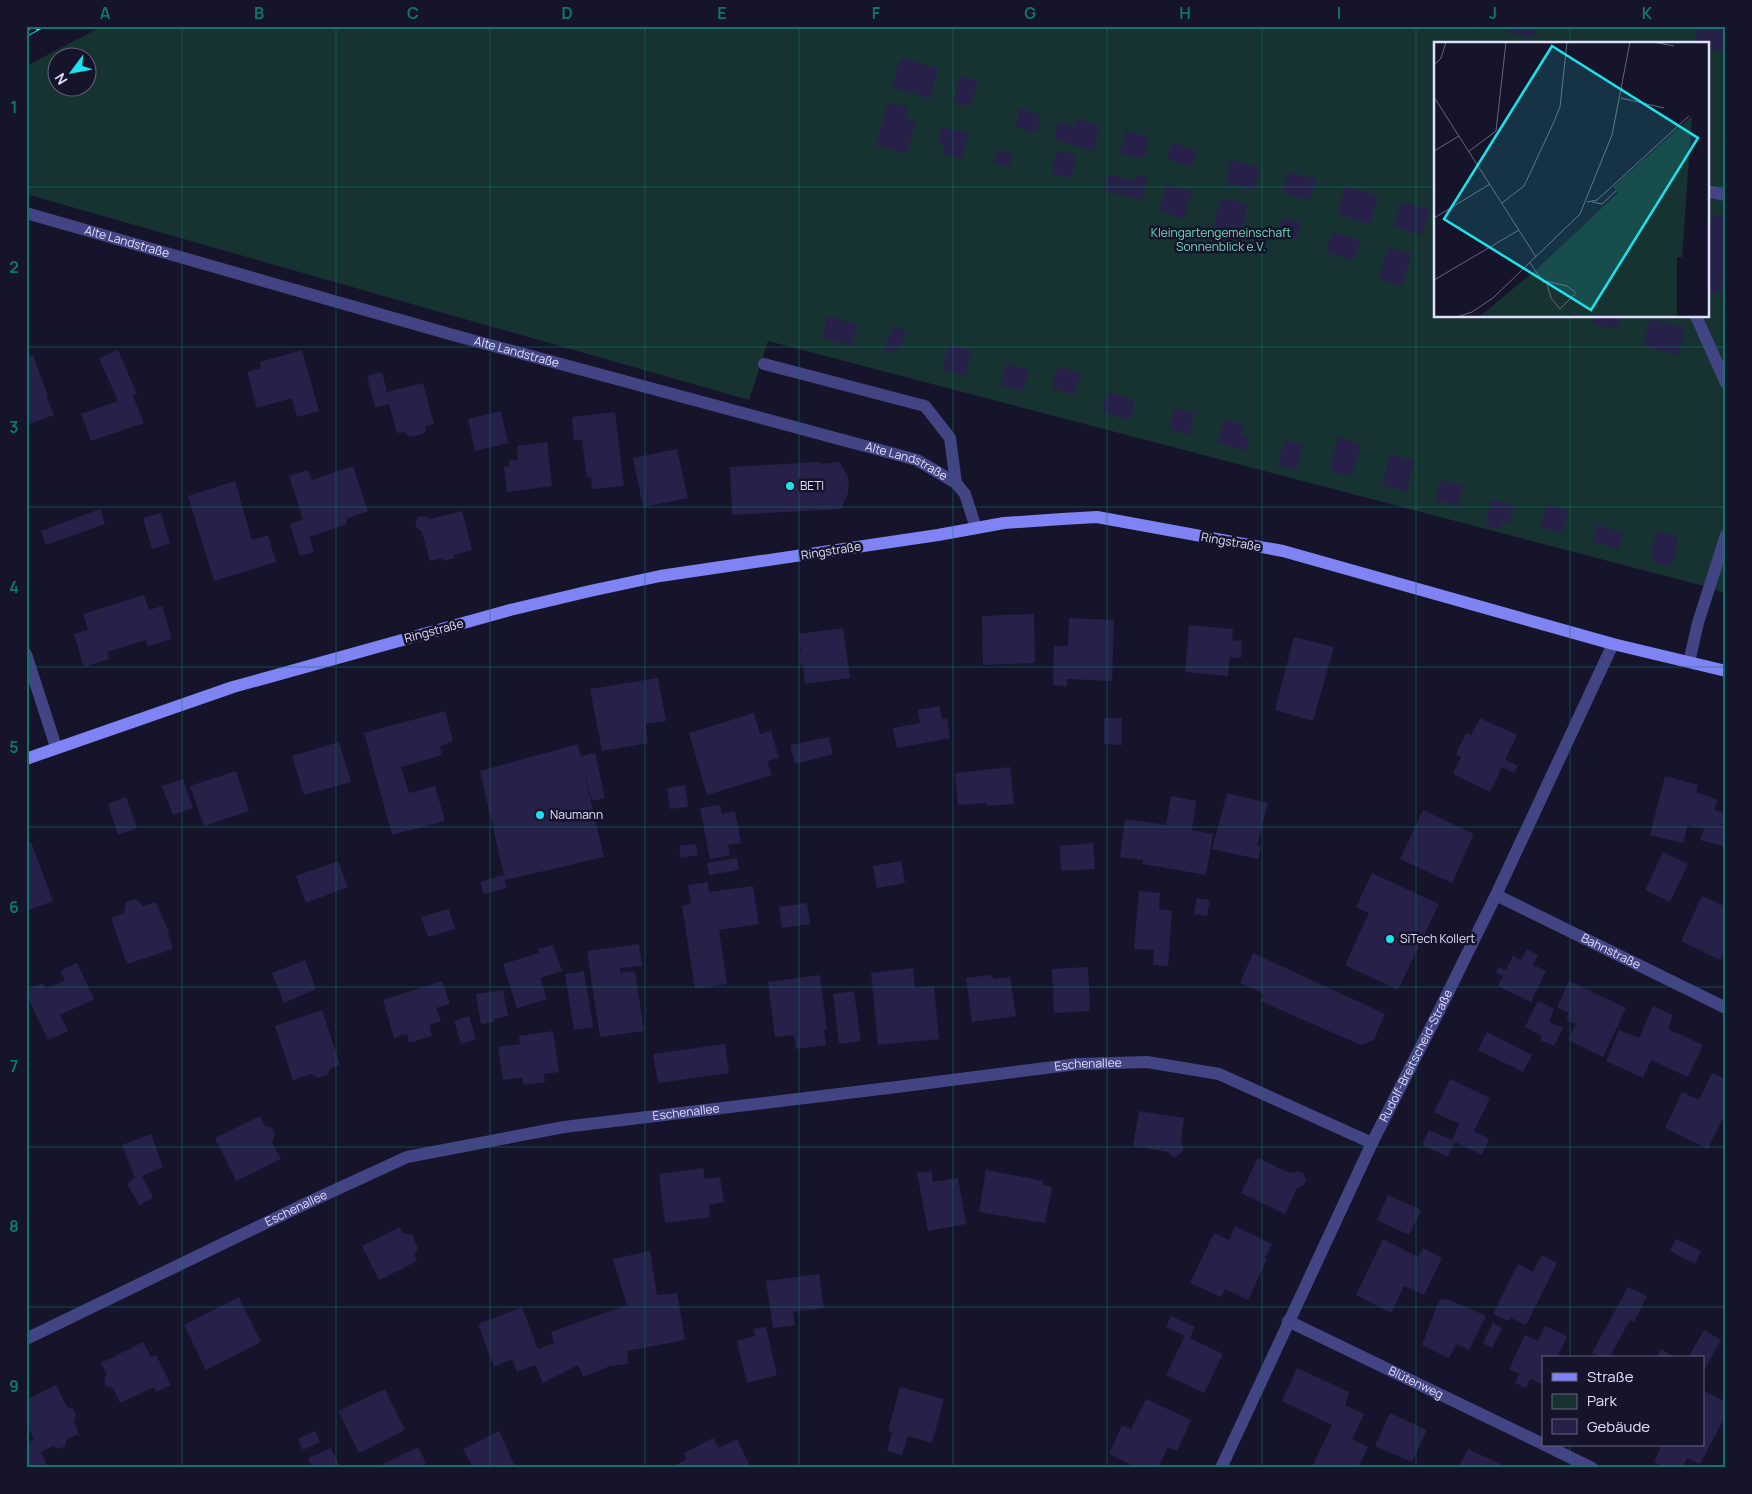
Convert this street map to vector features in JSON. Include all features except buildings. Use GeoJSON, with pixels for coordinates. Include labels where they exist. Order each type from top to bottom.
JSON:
{"type":"FeatureCollection","features":[{"type":"Feature","properties":{"kind":"main road","name":"Ringstraße"},"geometry":{"type":"LineString","coordinates":[[26,759],[233,687],[501,612],[590,591],[660,576],[1004,523],[1097,517],[1283,552],[1613,644],[1726,671]]}},
{"type":"Feature","properties":{"kind":"street"},"geometry":{"type":"LineString","coordinates":[[1710,194],[1726,195]]}},
{"type":"Feature","properties":{"kind":"street","name":"Alte Landstraße"},"geometry":{"type":"LineString","coordinates":[[26,213],[454,335],[917,460],[956,483],[965,494],[976,528]]}},
{"type":"Feature","properties":{"kind":"street"},"geometry":{"type":"LineString","coordinates":[[1697,318],[1726,383]]}},
{"type":"Feature","properties":{"kind":"street"},"geometry":{"type":"LineString","coordinates":[[764,364],[926,406],[950,438],[956,483]]}},
{"type":"Feature","properties":{"kind":"street"},"geometry":{"type":"LineString","coordinates":[[1689,662],[1698,623],[1726,536]]}},
{"type":"Feature","properties":{"kind":"street","name":"Rudolf-Breitscheid-Straße"},"geometry":{"type":"LineString","coordinates":[[1222,1468],[1372,1143],[1496,895],[1613,644]]}},
{"type":"Feature","properties":{"kind":"street"},"geometry":{"type":"LineString","coordinates":[[26,654],[56,747]]}},
{"type":"Feature","properties":{"kind":"street","name":"Bahnstraße"},"geometry":{"type":"LineString","coordinates":[[1496,895],[1726,1008]]}},
{"type":"Feature","properties":{"kind":"street","name":"Eschenallee"},"geometry":{"type":"LineString","coordinates":[[26,1340],[407,1157],[564,1127],[1076,1064],[1147,1062],[1219,1074],[1372,1143]]}},
{"type":"Feature","properties":{"kind":"street","name":"Blütenweg"},"geometry":{"type":"LineString","coordinates":[[1288,1322],[1542,1444]]}},
{"type":"Feature","properties":{"kind":"street","name":"Blütenweg"},"geometry":{"type":"LineString","coordinates":[[1546,1446],[1592,1468]]}},
{"type":"Feature","properties":{"kind":"green space","name":"Kleingartengemeinschaft Sonnenblick e.V."},"geometry":{"type":"Polygon","coordinates":[[[103,26],[1726,26],[1726,593],[768,341],[749,400],[26,194],[26,66],[48,55],[48,98],[98,98],[98,48],[61,48],[103,26]]]}},
{"type":"Feature","properties":{"kind":"railway"},"geometry":{"type":"LineString","coordinates":[[26,34],[41,26]]}},
{"type":"Feature","properties":{"kind":"place","name":"BETI"},"geometry":{"type":"Point","coordinates":[790,486]}},
{"type":"Feature","properties":{"kind":"place","name":"Naumann"},"geometry":{"type":"Point","coordinates":[540,815]}},
{"type":"Feature","properties":{"kind":"place","name":"SiTech Kollert"},"geometry":{"type":"Point","coordinates":[1390,939]}}]}
